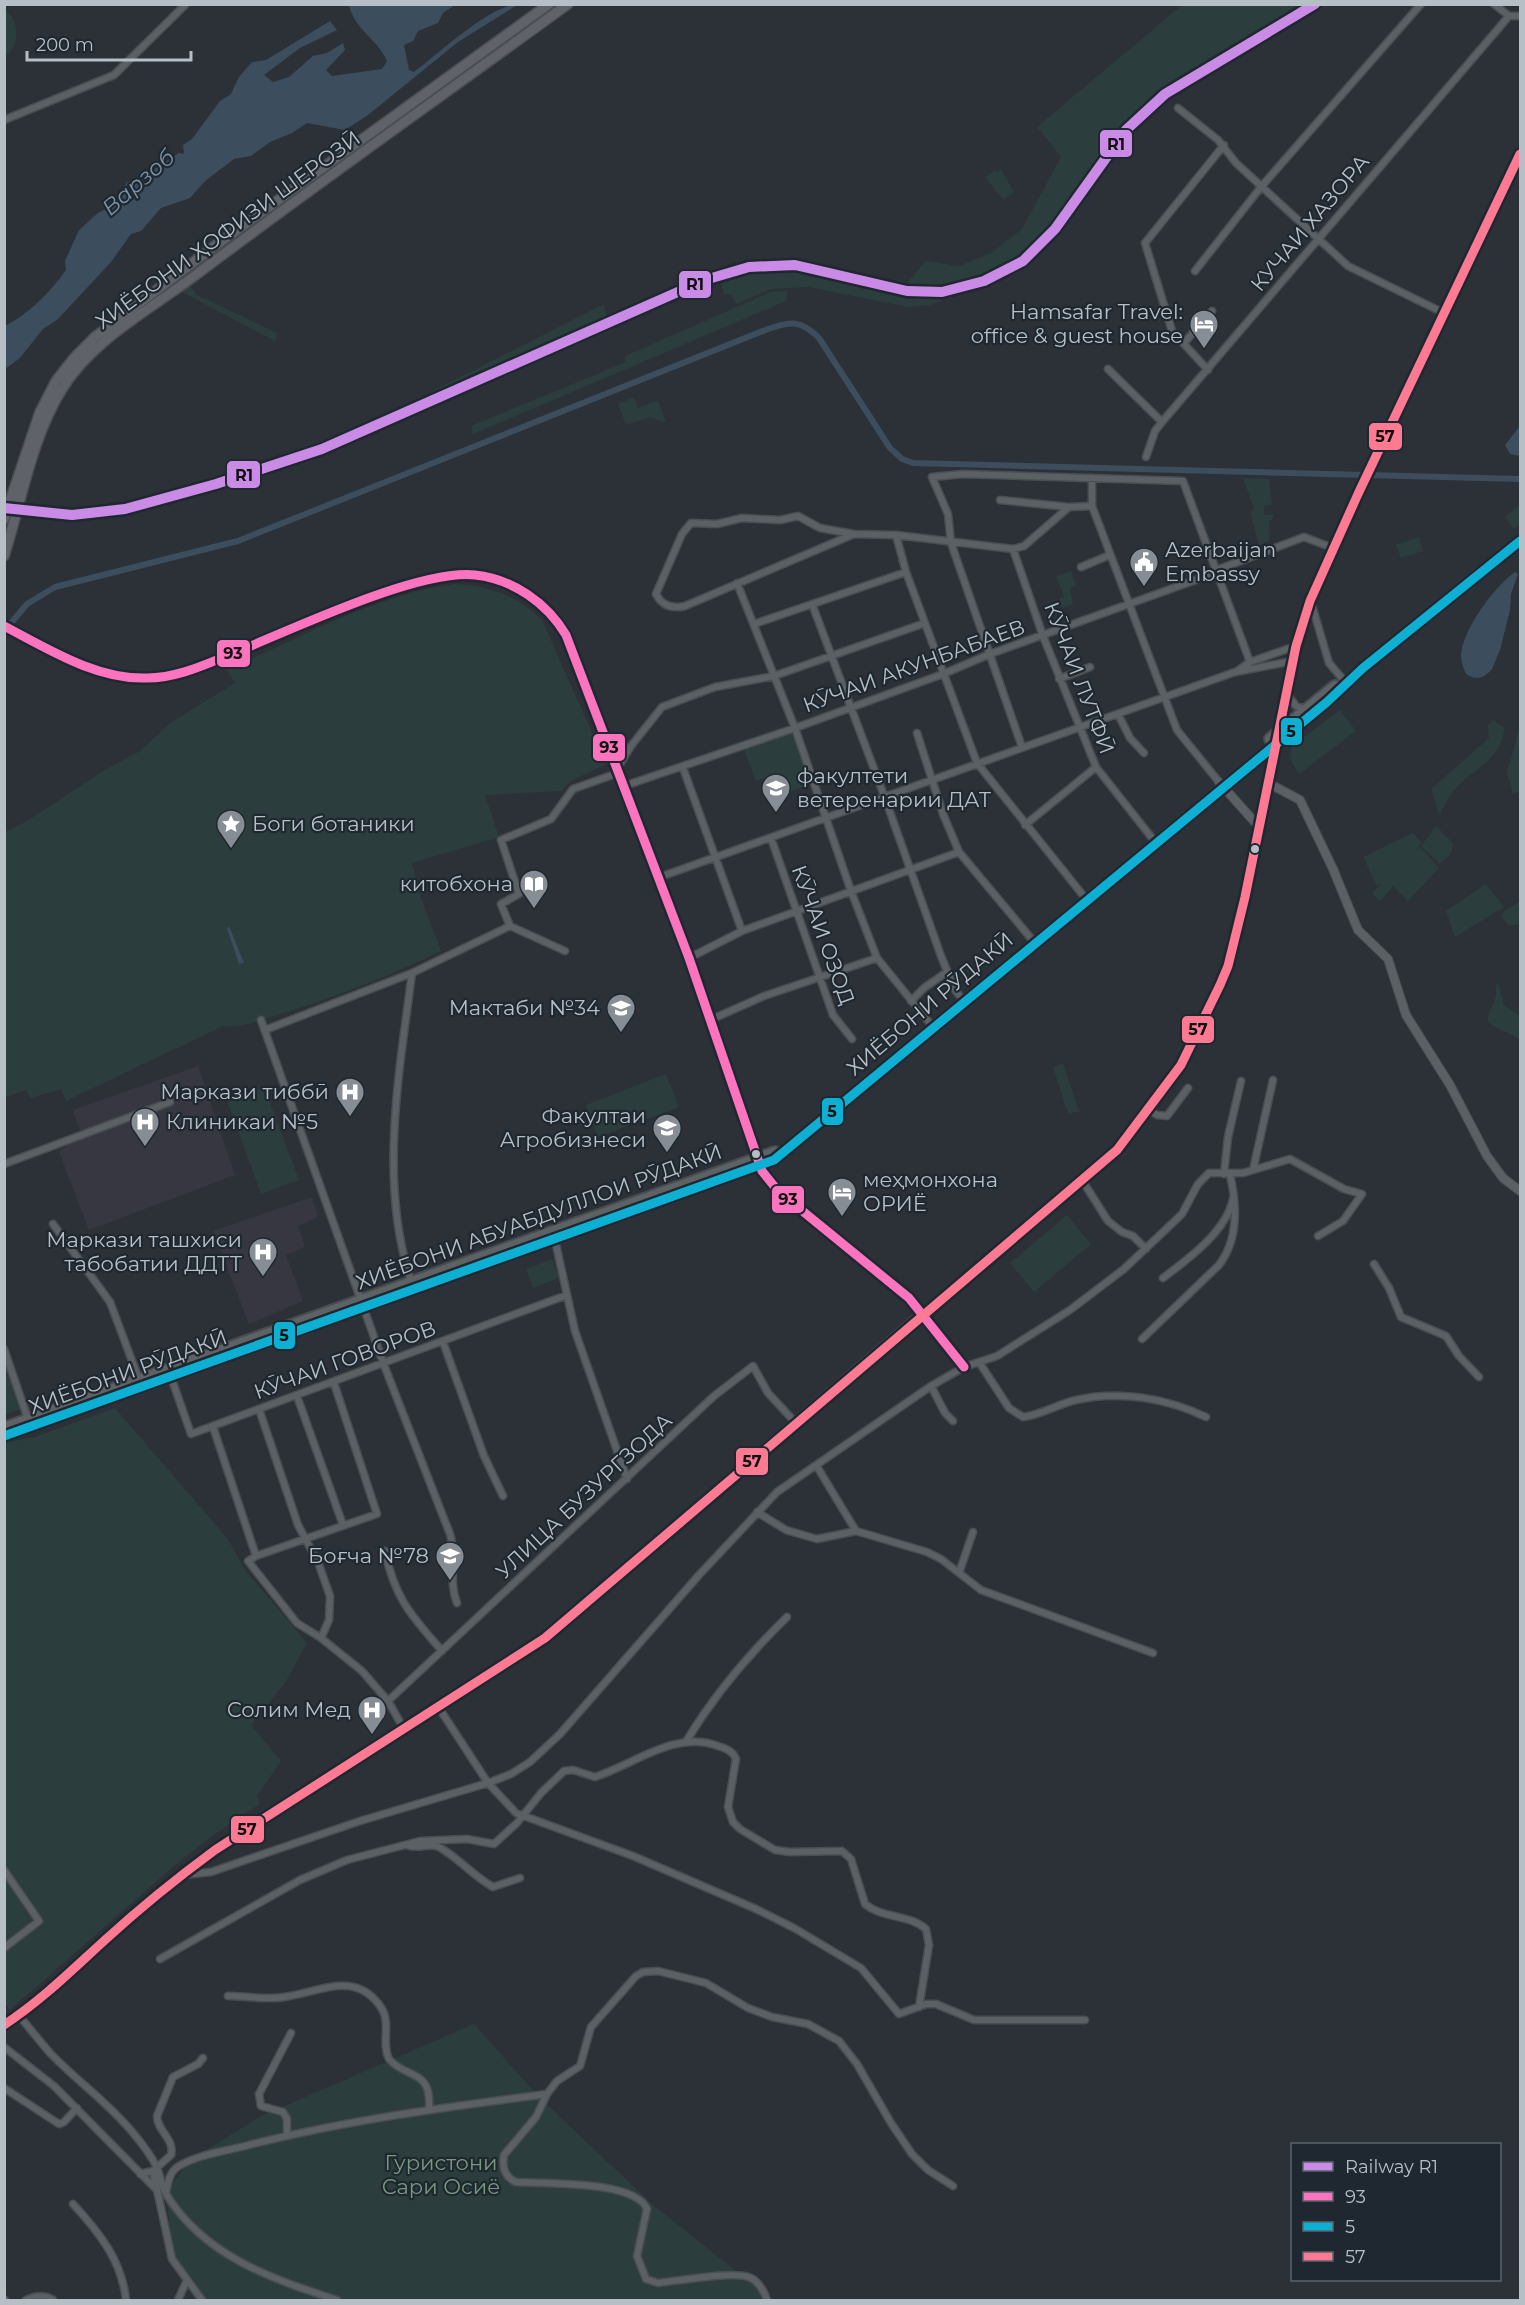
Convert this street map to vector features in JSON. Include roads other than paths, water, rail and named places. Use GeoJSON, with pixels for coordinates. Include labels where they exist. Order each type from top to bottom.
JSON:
{"type":"FeatureCollection","features":[{"type":"Feature","properties":{"kind":"highway"},"geometry":{"type":"LineString","coordinates":[[1109,877],[1220,784],[1521,541]]}},
{"type":"Feature","properties":{"kind":"highway"},"geometry":{"type":"LineString","coordinates":[[1278,737],[1306,710],[1346,682]]}},
{"type":"Feature","properties":{"kind":"highway","name":"ХИЁБОНИ АБУАБДУЛЛОИ РӮДАКӢ"},"geometry":{"type":"LineString","coordinates":[[141,1384],[759,1163],[786,1144],[932,1025],[1109,877],[1152,838],[1220,784]]}},
{"type":"Feature","properties":{"kind":"highway"},"geometry":{"type":"LineString","coordinates":[[413,1287],[555,1240],[568,1232]]}},
{"type":"Feature","properties":{"kind":"highway","name":"ХИЁБОНИ РӮДАКӢ"},"geometry":{"type":"LineString","coordinates":[[4,1436],[29,1423],[141,1384],[171,1377],[259,1342]]}},
{"type":"Feature","properties":{"kind":"highway"},"geometry":{"type":"LineString","coordinates":[[4,1428],[29,1423]]}},
{"type":"Feature","properties":{"kind":"main road","name":"ХИЁБОНИ ҲОФИЗИ ШЕРОЗӢ"},"geometry":{"type":"LineString","coordinates":[[4,519],[40,412],[56,381],[74,358],[119,318],[549,4]]}},
{"type":"Feature","properties":{"kind":"main road","name":"ХИЁБОНИ ҲОФИЗИ ШЕРОЗӢ"},"geometry":{"type":"LineString","coordinates":[[4,556],[37,443],[63,388],[82,364],[126,327],[568,4]]}},
{"type":"Feature","properties":{"kind":"main road"},"geometry":{"type":"LineString","coordinates":[[119,318],[126,327]]}},
{"type":"Feature","properties":{"kind":"main road"},"geometry":{"type":"LineString","coordinates":[[4,626],[100,672],[129,678],[151,678],[196,669],[379,596],[430,580],[474,575],[505,583],[527,594],[558,622],[566,635],[624,786],[656,878],[689,958],[759,1163],[778,1191],[909,1298],[921,1315],[545,1638],[439,1708],[265,1817],[181,1875],[106,1939],[51,1992],[4,2025]]}},
{"type":"Feature","properties":{"kind":"street"},"geometry":{"type":"LineString","coordinates":[[1195,271],[1262,187],[1421,4]]}},
{"type":"Feature","properties":{"kind":"street"},"geometry":{"type":"LineString","coordinates":[[1494,4],[1509,16],[1521,16]]}},
{"type":"Feature","properties":{"kind":"street"},"geometry":{"type":"LineString","coordinates":[[4,120],[114,75],[185,5]]}},
{"type":"Feature","properties":{"kind":"street","name":"КУЧАИ ХАЗОРА"},"geometry":{"type":"LineString","coordinates":[[1146,457],[1155,431],[1162,422],[1509,16]]}},
{"type":"Feature","properties":{"kind":"street"},"geometry":{"type":"LineString","coordinates":[[1178,108],[1224,146],[1236,163],[1348,266],[1446,314]]}},
{"type":"Feature","properties":{"kind":"street"},"geometry":{"type":"LineString","coordinates":[[1208,370],[1172,331],[1145,243],[1224,146]]}},
{"type":"Feature","properties":{"kind":"street"},"geometry":{"type":"LineString","coordinates":[[964,1367],[921,1315],[1117,1150],[1181,1065],[1210,1009],[1228,966],[1260,828],[1296,646],[1310,601],[1358,494],[1521,154]]}},
{"type":"Feature","properties":{"kind":"street"},"geometry":{"type":"LineString","coordinates":[[1184,343],[1212,311]]}},
{"type":"Feature","properties":{"kind":"street"},"geometry":{"type":"LineString","coordinates":[[1108,369],[1162,422]]}},
{"type":"Feature","properties":{"kind":"street"},"geometry":{"type":"LineString","coordinates":[[1022,747],[951,543],[948,514],[932,477],[963,474],[1183,481],[1250,662]]}},
{"type":"Feature","properties":{"kind":"street"},"geometry":{"type":"LineString","coordinates":[[1092,478],[1092,506],[1177,730],[1220,784],[1260,828]]}},
{"type":"Feature","properties":{"kind":"street"},"geometry":{"type":"LineString","coordinates":[[1000,500],[1069,507],[1092,506]]}},
{"type":"Feature","properties":{"kind":"street"},"geometry":{"type":"LineString","coordinates":[[854,534],[677,608],[662,603],[656,594],[682,534],[691,523],[717,524],[742,518],[780,520],[798,516],[820,528],[854,534],[896,535],[1013,549],[1024,546],[1069,507]]}},
{"type":"Feature","properties":{"kind":"street"},"geometry":{"type":"LineString","coordinates":[[896,535],[906,572],[977,763],[1084,897]]}},
{"type":"Feature","properties":{"kind":"street","name":"КӮЧАИ АКУНБАБАЕВ"},"geometry":{"type":"LineString","coordinates":[[624,786],[683,768],[943,674],[990,654],[1305,537],[1333,548]]}},
{"type":"Feature","properties":{"kind":"street","name":"КӮЧАИ ЛУТФӢ"},"geometry":{"type":"LineString","coordinates":[[1013,549],[1078,729],[1096,767],[1152,838]]}},
{"type":"Feature","properties":{"kind":"street"},"geometry":{"type":"LineString","coordinates":[[1081,567],[1110,555]]}},
{"type":"Feature","properties":{"kind":"street"},"geometry":{"type":"LineString","coordinates":[[754,624],[906,572]]}},
{"type":"Feature","properties":{"kind":"street"},"geometry":{"type":"LineString","coordinates":[[738,583],[795,728],[851,891],[877,958],[932,1025]]}},
{"type":"Feature","properties":{"kind":"street"},"geometry":{"type":"LineString","coordinates":[[1310,601],[1329,663],[1346,682]]}},
{"type":"Feature","properties":{"kind":"street"},"geometry":{"type":"LineString","coordinates":[[812,604],[947,972],[963,999]]}},
{"type":"Feature","properties":{"kind":"street"},"geometry":{"type":"LineString","coordinates":[[565,951],[510,926],[501,904],[519,894],[501,840],[551,819],[573,789],[617,771],[662,707],[715,687],[774,676],[925,623]]}},
{"type":"Feature","properties":{"kind":"street"},"geometry":{"type":"LineString","coordinates":[[1235,672],[1250,662],[1296,646]]}},
{"type":"Feature","properties":{"kind":"street"},"geometry":{"type":"LineString","coordinates":[[656,878],[1235,672],[1293,661]]}},
{"type":"Feature","properties":{"kind":"street"},"geometry":{"type":"LineString","coordinates":[[1059,678],[1090,667]]}},
{"type":"Feature","properties":{"kind":"street"},"geometry":{"type":"LineString","coordinates":[[1287,694],[1296,706],[1306,710]]}},
{"type":"Feature","properties":{"kind":"street"},"geometry":{"type":"LineString","coordinates":[[1118,714],[1130,738],[1144,753]]}},
{"type":"Feature","properties":{"kind":"street"},"geometry":{"type":"LineString","coordinates":[[917,733],[959,852],[1032,941]]}},
{"type":"Feature","properties":{"kind":"street"},"geometry":{"type":"LineString","coordinates":[[1025,825],[1096,767]]}},
{"type":"Feature","properties":{"kind":"street"},"geometry":{"type":"LineString","coordinates":[[683,768],[742,931]]}},
{"type":"Feature","properties":{"kind":"street"},"geometry":{"type":"LineString","coordinates":[[1268,783],[1300,800],[1333,869],[1358,930],[1389,959],[1406,1015],[1450,1085],[1487,1156],[1503,1178],[1521,1191]]}},
{"type":"Feature","properties":{"kind":"street","name":"КӮЧАИ ОЗОД"},"geometry":{"type":"LineString","coordinates":[[771,838],[833,1016],[852,1039]]}},
{"type":"Feature","properties":{"kind":"street"},"geometry":{"type":"LineString","coordinates":[[689,958],[742,931],[959,852]]}},
{"type":"Feature","properties":{"kind":"street"},"geometry":{"type":"LineString","coordinates":[[265,1030],[412,972],[510,926]]}},
{"type":"Feature","properties":{"kind":"street"},"geometry":{"type":"LineString","coordinates":[[710,1020],[764,996],[877,958]]}},
{"type":"Feature","properties":{"kind":"street"},"geometry":{"type":"LineString","coordinates":[[412,972],[399,1079],[394,1190],[413,1287]]}},
{"type":"Feature","properties":{"kind":"street"},"geometry":{"type":"LineString","coordinates":[[911,1001],[924,988],[947,972]]}},
{"type":"Feature","properties":{"kind":"street"},"geometry":{"type":"LineString","coordinates":[[261,1020],[384,1365],[450,1534],[455,1562],[453,1590],[457,1603]]}},
{"type":"Feature","properties":{"kind":"street"},"geometry":{"type":"LineString","coordinates":[[1253,1170],[1273,1080]]}},
{"type":"Feature","properties":{"kind":"street"},"geometry":{"type":"LineString","coordinates":[[1142,1339],[1224,1259],[1237,1214],[1234,1193],[1227,1174],[1228,1137],[1241,1081]]}},
{"type":"Feature","properties":{"kind":"street"},"geometry":{"type":"LineString","coordinates":[[1147,1109],[1157,1115],[1167,1116],[1188,1088]]}},
{"type":"Feature","properties":{"kind":"street"},"geometry":{"type":"LineString","coordinates":[[4,1164],[170,1102]]}},
{"type":"Feature","properties":{"kind":"street"},"geometry":{"type":"LineString","coordinates":[[181,1875],[211,1872],[360,1821],[488,1783],[511,1774],[530,1762],[560,1734],[777,1492],[932,1386],[964,1367],[996,1356],[1070,1310],[1146,1249],[1182,1214],[1198,1184],[1209,1173],[1227,1174],[1253,1170],[1290,1159],[1344,1189],[1362,1194],[1343,1221],[1318,1236]]}},
{"type":"Feature","properties":{"kind":"street"},"geometry":{"type":"LineString","coordinates":[[1082,1180],[1108,1221],[1122,1232],[1133,1236],[1146,1249]]}},
{"type":"Feature","properties":{"kind":"street"},"geometry":{"type":"LineString","coordinates":[[1163,1278],[1211,1236],[1230,1209],[1234,1193]]}},
{"type":"Feature","properties":{"kind":"street"},"geometry":{"type":"LineString","coordinates":[[53,1224],[110,1302],[141,1384]]}},
{"type":"Feature","properties":{"kind":"street"},"geometry":{"type":"LineString","coordinates":[[555,1240],[575,1331],[627,1479]]}},
{"type":"Feature","properties":{"kind":"street"},"geometry":{"type":"LineString","coordinates":[[1374,1264],[1389,1288],[1401,1317],[1446,1336],[1466,1364],[1479,1377]]}},
{"type":"Feature","properties":{"kind":"street","name":"КӮЧАИ ГОВОРОВ"},"geometry":{"type":"LineString","coordinates":[[171,1377],[191,1434],[567,1296]]}},
{"type":"Feature","properties":{"kind":"street"},"geometry":{"type":"LineString","coordinates":[[442,1342],[484,1456],[503,1496]]}},
{"type":"Feature","properties":{"kind":"street"},"geometry":{"type":"LineString","coordinates":[[4,1349],[29,1423]]}},
{"type":"Feature","properties":{"kind":"street"},"geometry":{"type":"LineString","coordinates":[[979,1362],[1009,1408],[1023,1417],[1077,1399],[1128,1396],[1184,1407],[1206,1417]]}},
{"type":"Feature","properties":{"kind":"street","name":"УЛИЦА БУЗУРГЗОДА"},"geometry":{"type":"LineString","coordinates":[[388,1701],[714,1396],[753,1366],[768,1393],[795,1422]]}},
{"type":"Feature","properties":{"kind":"street"},"geometry":{"type":"LineString","coordinates":[[334,1383],[377,1514],[256,1556],[248,1562],[297,1623],[321,1638],[362,1671],[388,1701],[404,1730]]}},
{"type":"Feature","properties":{"kind":"street"},"geometry":{"type":"LineString","coordinates":[[932,1386],[945,1413],[953,1421]]}},
{"type":"Feature","properties":{"kind":"street"},"geometry":{"type":"LineString","coordinates":[[297,1396],[342,1525]]}},
{"type":"Feature","properties":{"kind":"street"},"geometry":{"type":"LineString","coordinates":[[259,1409],[304,1539],[318,1562],[330,1596],[329,1620],[321,1638]]}},
{"type":"Feature","properties":{"kind":"street"},"geometry":{"type":"LineString","coordinates":[[213,1427],[256,1556]]}},
{"type":"Feature","properties":{"kind":"street"},"geometry":{"type":"LineString","coordinates":[[816,1465],[856,1531]]}},
{"type":"Feature","properties":{"kind":"street"},"geometry":{"type":"LineString","coordinates":[[757,1512],[786,1530],[817,1539],[856,1531],[927,1552],[981,1590],[1153,1653]]}},
{"type":"Feature","properties":{"kind":"street"},"geometry":{"type":"LineString","coordinates":[[959,1573],[973,1532]]}},
{"type":"Feature","properties":{"kind":"street"},"geometry":{"type":"LineString","coordinates":[[385,1551],[392,1581],[400,1599],[442,1651]]}},
{"type":"Feature","properties":{"kind":"street"},"geometry":{"type":"LineString","coordinates":[[687,1740],[722,1687],[747,1657],[787,1617]]}},
{"type":"Feature","properties":{"kind":"street"},"geometry":{"type":"LineString","coordinates":[[439,1708],[488,1783],[507,1806],[523,1817],[633,1856],[756,1909],[794,1928],[861,1968],[902,2014],[919,2007],[936,2004],[974,2020],[1085,2020]]}},
{"type":"Feature","properties":{"kind":"street"},"geometry":{"type":"LineString","coordinates":[[160,1959],[300,1880],[347,1860],[406,1845],[449,1839],[494,1844],[523,1817],[541,1793],[564,1771],[573,1770],[589,1777],[595,1777],[687,1740],[708,1743],[734,1755],[737,1765],[728,1807],[733,1822],[740,1829],[775,1850],[842,1851],[851,1859],[865,1904],[882,1913],[911,1920],[926,1929],[929,1945],[919,2007]]}},
{"type":"Feature","properties":{"kind":"street"},"geometry":{"type":"LineString","coordinates":[[406,1845],[413,1848],[436,1845],[462,1860],[483,1882],[492,1887],[520,1878]]}},
{"type":"Feature","properties":{"kind":"street"},"geometry":{"type":"LineString","coordinates":[[4,1870],[39,1921],[4,1948]]}},
{"type":"Feature","properties":{"kind":"street"},"geometry":{"type":"LineString","coordinates":[[767,2301],[765,2292],[751,2278],[694,2278],[658,2283],[646,2279],[636,2256],[647,2209],[635,2196],[592,2186],[516,2182],[509,2179],[504,2172],[504,2155],[536,2117],[547,2094],[557,2081],[580,2066],[591,2026],[636,1976],[650,1971],[687,1977],[706,1983],[761,2014],[808,2024],[839,2041],[858,2064],[891,2123],[912,2154],[942,2181],[953,2186]]}},
{"type":"Feature","properties":{"kind":"street"},"geometry":{"type":"LineString","coordinates":[[228,1996],[285,1997],[334,1984],[356,1988],[381,2007],[386,2023],[385,2047],[389,2059],[420,2077],[428,2090],[429,2108]]}},
{"type":"Feature","properties":{"kind":"street"},"geometry":{"type":"LineString","coordinates":[[19,2016],[51,2054],[109,2107],[134,2134],[166,2193],[192,2228],[225,2255],[268,2276],[337,2301]]}},
{"type":"Feature","properties":{"kind":"street"},"geometry":{"type":"LineString","coordinates":[[287,2135],[287,2119],[283,2112],[261,2106],[259,2094],[291,2033]]}},
{"type":"Feature","properties":{"kind":"street"},"geometry":{"type":"LineString","coordinates":[[4,2047],[54,2085],[156,2188]]}},
{"type":"Feature","properties":{"kind":"street"},"geometry":{"type":"LineString","coordinates":[[140,2174],[155,2169],[172,2151],[171,2144],[156,2119],[170,2082],[203,2058]]}},
{"type":"Feature","properties":{"kind":"street"},"geometry":{"type":"LineString","coordinates":[[4,2088],[22,2097],[59,2124],[64,2122],[77,2108]]}},
{"type":"Feature","properties":{"kind":"street"},"geometry":{"type":"LineString","coordinates":[[166,2193],[169,2178],[177,2166],[287,2135],[429,2108],[547,2094]]}},
{"type":"Feature","properties":{"kind":"street"},"geometry":{"type":"LineString","coordinates":[[155,2169],[156,2188],[172,2259],[202,2301]]}},
{"type":"Feature","properties":{"kind":"street"},"geometry":{"type":"LineString","coordinates":[[73,2204],[94,2226],[110,2249],[118,2267],[126,2301]]}},
{"type":"Feature","properties":{"kind":"street"},"geometry":{"type":"LineString","coordinates":[[178,2301],[188,2280]]}},
{"type":"Feature","properties":{"kind":"street"},"geometry":{"type":"LineString","coordinates":[[26,2301],[36,2296],[47,2297],[53,2301]]}},
{"type":"Feature","properties":{"kind":"water","name":"Варзоб"},"geometry":{"type":"Polygon","coordinates":[[[349,4],[455,5],[443,13],[438,23],[418,31],[413,41],[404,45],[409,70],[414,72],[479,22],[506,7],[517,5],[458,42],[368,115],[345,130],[307,123],[292,133],[270,142],[251,156],[234,159],[205,181],[190,198],[161,208],[141,231],[131,234],[111,262],[58,319],[43,329],[20,358],[5,369],[5,326],[31,309],[60,278],[66,270],[65,261],[79,230],[98,213],[110,207],[127,182],[138,180],[179,153],[184,154],[183,145],[192,139],[220,101],[231,94],[239,77],[252,62],[266,60],[330,21],[337,30],[300,48],[264,75],[273,82],[289,77],[313,56],[327,53],[343,43],[345,50],[326,70],[332,76],[382,69],[387,61],[383,53],[355,20],[349,4]]]}},
{"type":"Feature","properties":{"kind":"water"},"geometry":{"type":"Polygon","coordinates":[[[1520,426],[1520,456],[1510,454],[1505,445],[1520,426]]]}},
{"type":"Feature","properties":{"kind":"water"},"geometry":{"type":"Polygon","coordinates":[[[1515,572],[1518,574],[1511,594],[1510,610],[1500,650],[1492,669],[1480,678],[1470,676],[1466,674],[1461,658],[1467,634],[1489,598],[1515,572]]]}},
{"type":"Feature","properties":{"kind":"water"},"geometry":{"type":"Polygon","coordinates":[[[229,926],[244,963],[239,964],[227,929],[229,926]]]}},
{"type":"Feature","properties":{"kind":"waterway"},"geometry":{"type":"LineString","coordinates":[[6,629],[27,604],[55,587],[238,541],[783,324],[801,325],[819,338],[890,448],[902,459],[913,463],[1520,479]]}},
{"type":"Feature","properties":{"kind":"rail line","name":"R1"},"geometry":{"type":"LineString","coordinates":[[4,508],[72,515],[125,509],[216,484],[322,449],[705,280],[749,267],[795,265],[907,291],[942,292],[984,281],[1023,261],[1055,229],[1126,130],[1165,94],[1315,4]]}},
{"type":"Feature","properties":{"kind":"place","name":"Hamsafar Travel: office & guest house"},"geometry":{"type":"Point","coordinates":[1204,350]}},
{"type":"Feature","properties":{"kind":"place","name":"Azerbaijan Embassy"},"geometry":{"type":"Point","coordinates":[1144,588]}},
{"type":"Feature","properties":{"kind":"place","name":"факултети ветеренарии ДАТ"},"geometry":{"type":"Point","coordinates":[776,814]}},
{"type":"Feature","properties":{"kind":"place","name":"Боги ботаники"},"geometry":{"type":"Point","coordinates":[231,850]}},
{"type":"Feature","properties":{"kind":"place","name":"китобхона"},"geometry":{"type":"Point","coordinates":[534,910]}},
{"type":"Feature","properties":{"kind":"place","name":"Мактаби №34"},"geometry":{"type":"Point","coordinates":[621,1034]}},
{"type":"Feature","properties":{"kind":"place","name":"Маркази тиббӣ"},"geometry":{"type":"Point","coordinates":[350,1118]}},
{"type":"Feature","properties":{"kind":"place","name":"Клиникаи №5"},"geometry":{"type":"Point","coordinates":[145,1148]}},
{"type":"Feature","properties":{"kind":"place","name":"Факултаи Агробизнеси"},"geometry":{"type":"Point","coordinates":[667,1154]}},
{"type":"Feature","properties":{"kind":"place","name":"меҳмонхона ОРИЁ"},"geometry":{"type":"Point","coordinates":[842,1218]}},
{"type":"Feature","properties":{"kind":"place","name":"Маркази ташхиси табобатии ДДТТ"},"geometry":{"type":"Point","coordinates":[263,1278]}},
{"type":"Feature","properties":{"kind":"place","name":"Боғча №78"},"geometry":{"type":"Point","coordinates":[450,1582]}},
{"type":"Feature","properties":{"kind":"place","name":"Солим Мед"},"geometry":{"type":"Point","coordinates":[372,1736]}},
{"type":"Feature","properties":{"kind":"park label","name":"Гуристони Сари Осиё"},"geometry":{"type":"Point","coordinates":[441,2175]}}]}
